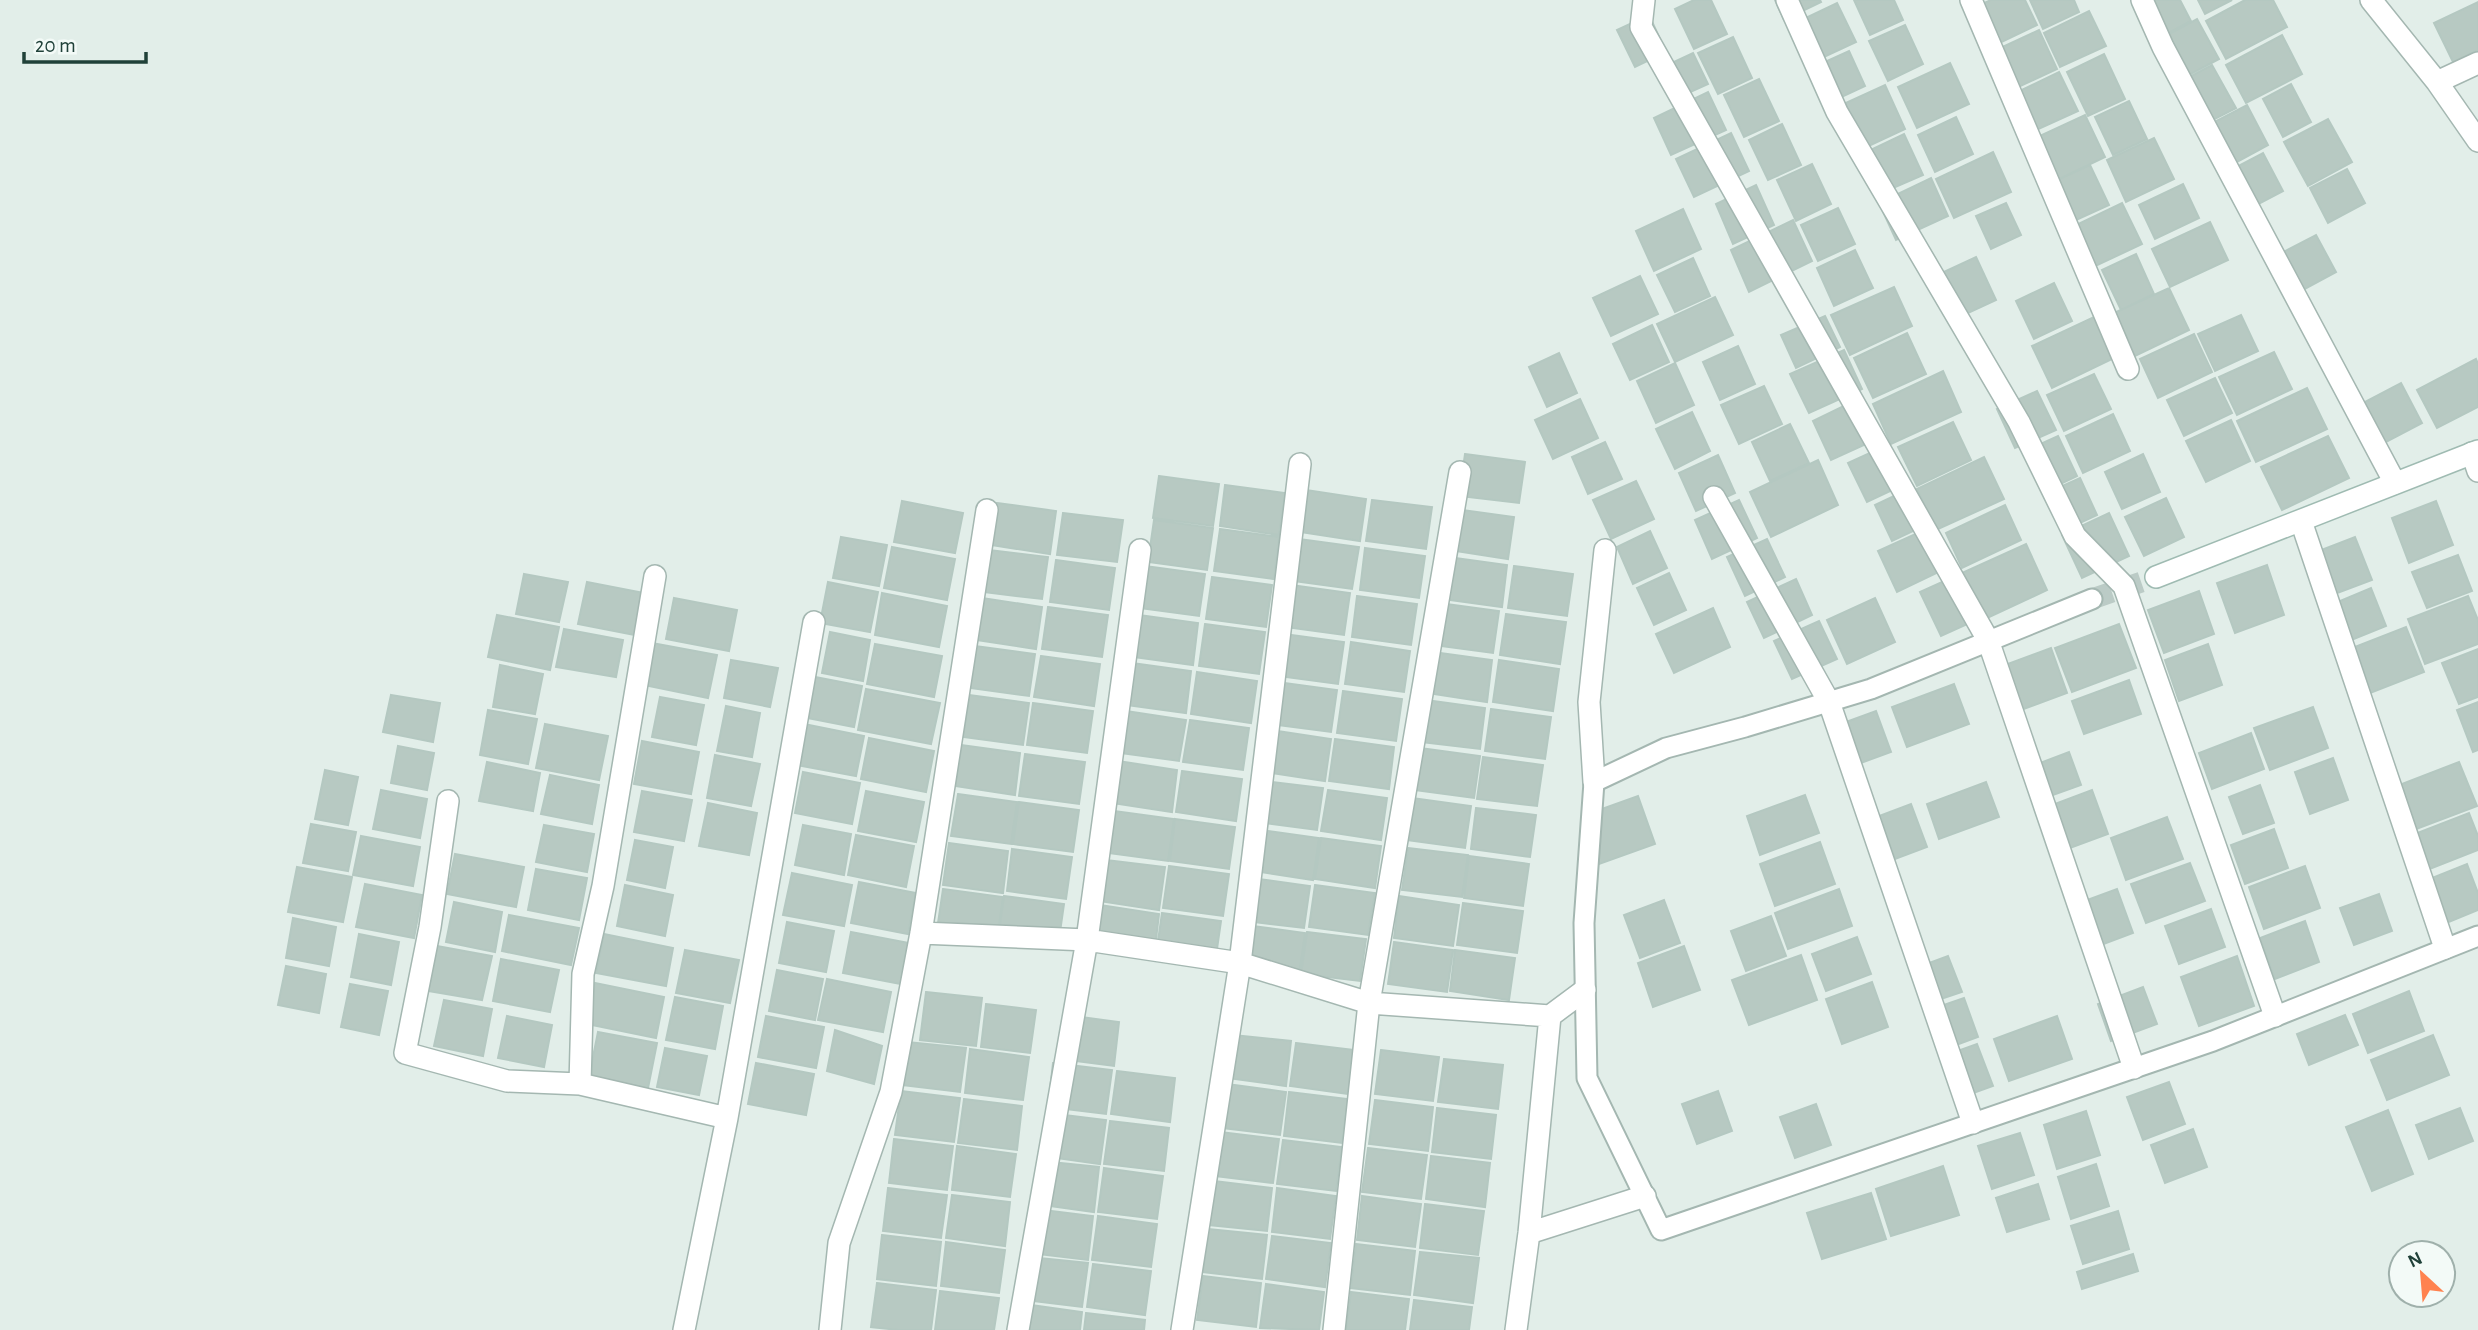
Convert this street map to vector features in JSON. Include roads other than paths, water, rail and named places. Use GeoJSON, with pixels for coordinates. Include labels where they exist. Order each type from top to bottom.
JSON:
{"type":"FeatureCollection","features":[{"type":"Feature","properties":{"kind":"street"},"geometry":{"type":"LineString","coordinates":[[1644,0],[1642,27],[1988,640],[2134,1068]]}},
{"type":"Feature","properties":{"kind":"street"},"geometry":{"type":"LineString","coordinates":[[1787,0],[1837,112],[2020,422],[2075,536],[2124,586],[2275,1016]]}},
{"type":"Feature","properties":{"kind":"street"},"geometry":{"type":"LineString","coordinates":[[1971,0],[2128,369]]}},
{"type":"Feature","properties":{"kind":"street"},"geometry":{"type":"LineString","coordinates":[[2142,0],[2169,59],[2395,483]]}},
{"type":"Feature","properties":{"kind":"street"},"geometry":{"type":"LineString","coordinates":[[2371,0],[2437,82],[2478,141]]}},
{"type":"Feature","properties":{"kind":"street"},"geometry":{"type":"LineString","coordinates":[[2437,82],[2478,63]]}},
{"type":"Feature","properties":{"kind":"street"},"geometry":{"type":"LineString","coordinates":[[2156,577],[2395,483],[2476,459]]}},
{"type":"Feature","properties":{"kind":"street"},"geometry":{"type":"LineString","coordinates":[[1182,1330],[1240,963],[1300,464]]}},
{"type":"Feature","properties":{"kind":"street"},"geometry":{"type":"LineString","coordinates":[[1334,1330],[1369,1003],[1460,471]]}},
{"type":"Feature","properties":{"kind":"street"},"geometry":{"type":"LineString","coordinates":[[1714,497],[1829,702],[1973,1123]]}},
{"type":"Feature","properties":{"kind":"street"},"geometry":{"type":"LineString","coordinates":[[830,1330],[839,1243],[891,1092],[921,933],[987,510]]}},
{"type":"Feature","properties":{"kind":"street"},"geometry":{"type":"LineString","coordinates":[[2301,521],[2445,948]]}},
{"type":"Feature","properties":{"kind":"street"},"geometry":{"type":"LineString","coordinates":[[1018,1330],[1087,940],[1140,550]]}},
{"type":"Feature","properties":{"kind":"street"},"geometry":{"type":"LineString","coordinates":[[1594,782],[1589,702],[1605,550]]}},
{"type":"Feature","properties":{"kind":"street"},"geometry":{"type":"LineString","coordinates":[[580,1084],[583,974],[603,886],[655,576]]}},
{"type":"Feature","properties":{"kind":"street"},"geometry":{"type":"LineString","coordinates":[[684,1330],[727,1118],[814,622]]}},
{"type":"Feature","properties":{"kind":"street"},"geometry":{"type":"LineString","coordinates":[[448,802],[430,927],[405,1053],[507,1081],[580,1084],[727,1118]]}},
{"type":"Feature","properties":{"kind":"street"},"geometry":{"type":"LineString","coordinates":[[921,933],[1087,940],[1240,963],[1369,1003],[1550,1016],[1585,990]]}},
{"type":"Feature","properties":{"kind":"street"},"geometry":{"type":"LineString","coordinates":[[1516,1330],[1529,1233],[1550,1016]]}},
{"type":"Feature","properties":{"kind":"street"},"geometry":{"type":"LineString","coordinates":[[1529,1233],[1645,1196]]}},
{"type":"Feature","properties":{"kind":"lane"},"geometry":{"type":"LineString","coordinates":[[2092,599],[1871,689],[1666,748],[1594,782],[1584,923],[1587,1078],[1661,1230],[2213,1041],[2478,936]]}},
{"type":"Feature","properties":{"kind":"tunnel"},"geometry":{"type":"LineString","coordinates":[[2092,599],[2156,577]]}}]}
